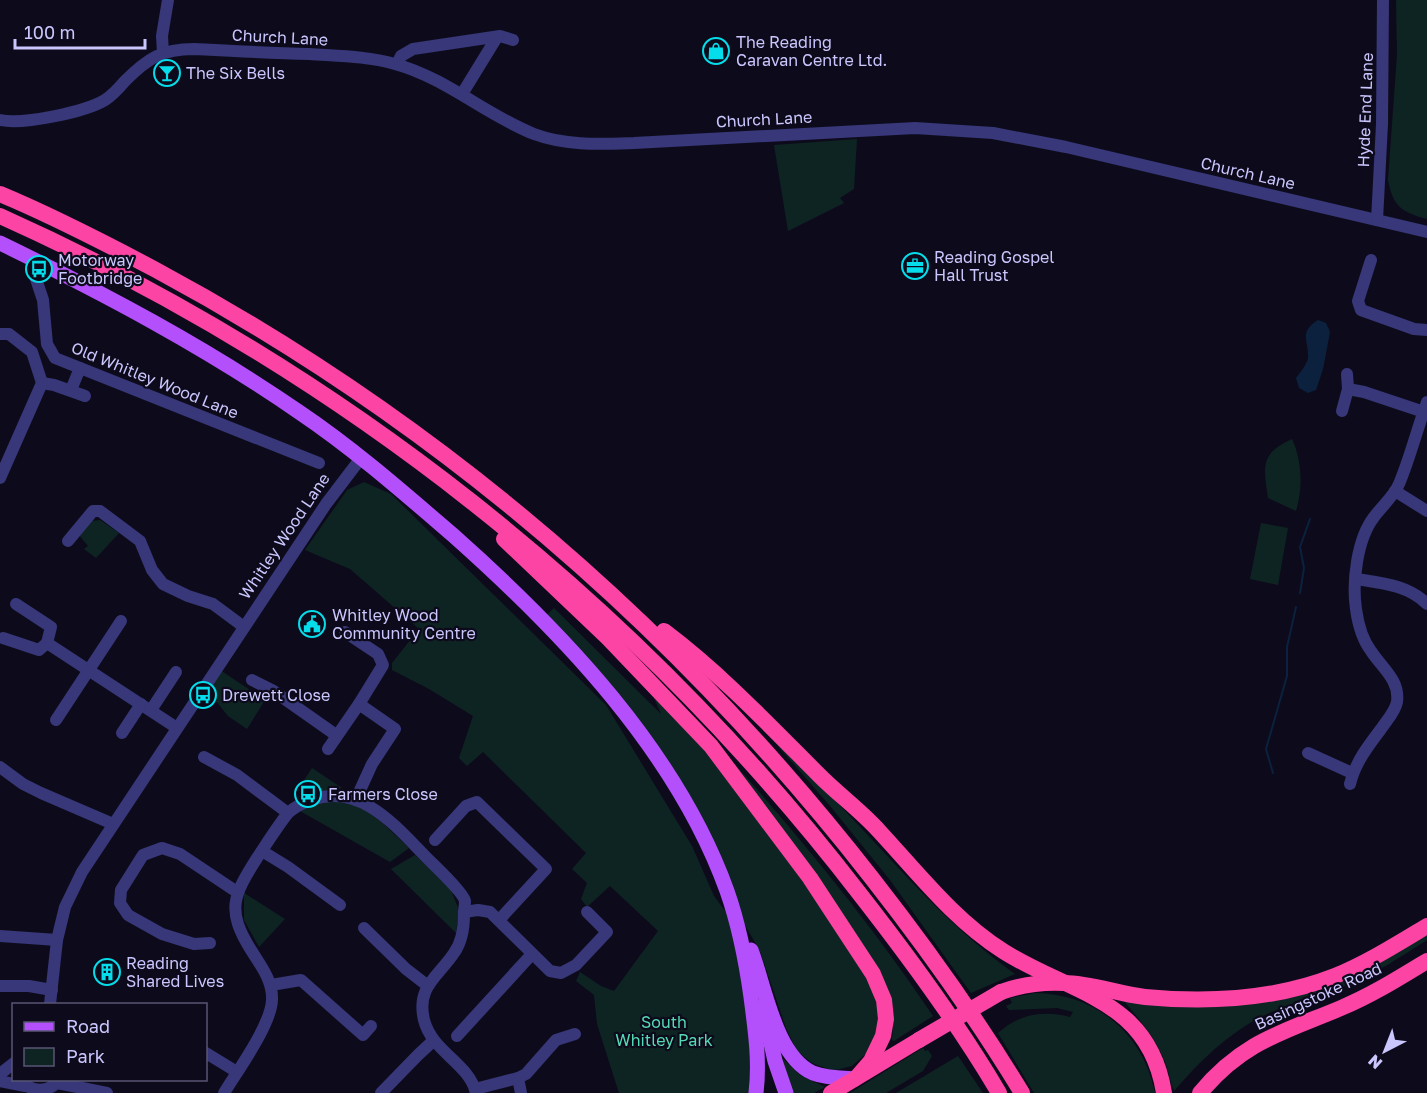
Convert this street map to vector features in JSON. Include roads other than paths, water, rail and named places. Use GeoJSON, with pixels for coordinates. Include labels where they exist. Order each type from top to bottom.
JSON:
{"type":"FeatureCollection","features":[{"type":"Feature","properties":{"kind":"highway"},"geometry":{"type":"LineString","coordinates":[[0,194],[118,250],[199,294],[360,394],[442,453],[526,519],[603,585],[643,622],[752,736],[846,845],[914,932],[959,995],[1022,1093]]}},
{"type":"Feature","properties":{"kind":"highway"},"geometry":{"type":"LineString","coordinates":[[0,216],[49,238],[181,307],[349,411],[439,476],[516,536],[589,599],[693,700],[764,777],[832,857],[899,944],[999,1093]]}},
{"type":"Feature","properties":{"kind":"highway"},"geometry":{"type":"LineString","coordinates":[[439,476],[608,638],[704,738],[810,878],[873,974],[884,999],[886,1019],[883,1036],[871,1061],[856,1077]]}},
{"type":"Feature","properties":{"kind":"highway"},"geometry":{"type":"LineString","coordinates":[[603,585],[675,640],[752,710],[821,778],[869,821],[933,890],[971,926],[1008,954],[1107,1004],[1135,1028],[1155,1062],[1164,1093]]}},
{"type":"Feature","properties":{"kind":"highway","name":"Basingstoke Road"},"geometry":{"type":"LineString","coordinates":[[1066,982],[1132,995],[1181,1000],[1231,999],[1266,995],[1300,988],[1336,976],[1371,959],[1427,926]]}},
{"type":"Feature","properties":{"kind":"highway","name":"Basingstoke Road"},"geometry":{"type":"LineString","coordinates":[[1200,1093],[1225,1067],[1256,1044],[1375,992],[1427,961]]}},
{"type":"Feature","properties":{"kind":"highway"},"geometry":{"type":"LineString","coordinates":[[831,1093],[1001,992],[1028,985],[1066,982]]}},
{"type":"Feature","properties":{"kind":"main road"},"geometry":{"type":"LineString","coordinates":[[0,243],[180,337],[297,410],[361,458],[505,583],[602,687],[642,737],[679,792],[717,866],[749,945],[785,1045],[796,1060],[816,1074],[856,1077]]}},
{"type":"Feature","properties":{"kind":"main road"},"geometry":{"type":"LineString","coordinates":[[735,915],[747,969],[757,1044],[756,1093]]}},
{"type":"Feature","properties":{"kind":"main road"},"geometry":{"type":"LineString","coordinates":[[760,980],[770,1044],[786,1093]]}},
{"type":"Feature","properties":{"kind":"street"},"geometry":{"type":"LineString","coordinates":[[0,120],[26,120],[66,114],[105,100],[147,60],[163,52],[162,36],[168,0]]}},
{"type":"Feature","properties":{"kind":"street","name":"Hyde End Lane"},"geometry":{"type":"LineString","coordinates":[[1377,220],[1382,124],[1383,0]]}},
{"type":"Feature","properties":{"kind":"street"},"geometry":{"type":"LineString","coordinates":[[462,94],[497,37]]}},
{"type":"Feature","properties":{"kind":"street"},"geometry":{"type":"LineString","coordinates":[[397,64],[401,56],[413,49],[497,37],[513,40]]}},
{"type":"Feature","properties":{"kind":"street","name":"Church Lane"},"geometry":{"type":"LineString","coordinates":[[163,52],[194,49],[316,55],[364,58],[397,64],[428,76],[501,118],[536,134],[576,143],[634,143],[915,128],[1003,135],[1066,147],[1427,232]]}},
{"type":"Feature","properties":{"kind":"street"},"geometry":{"type":"LineString","coordinates":[[1371,260],[1358,302],[1361,310],[1414,329],[1427,330]]}},
{"type":"Feature","properties":{"kind":"street"},"geometry":{"type":"LineString","coordinates":[[1366,276],[1380,280]]}},
{"type":"Feature","properties":{"kind":"street","name":"Old Whitley Wood Lane"},"geometry":{"type":"LineString","coordinates":[[36,279],[44,300],[47,344],[55,358],[319,463]]}},
{"type":"Feature","properties":{"kind":"street"},"geometry":{"type":"LineString","coordinates":[[0,334],[9,334],[32,352],[42,383],[0,478]]}},
{"type":"Feature","properties":{"kind":"street"},"geometry":{"type":"LineString","coordinates":[[71,390],[80,368]]}},
{"type":"Feature","properties":{"kind":"street"},"geometry":{"type":"LineString","coordinates":[[1342,411],[1348,389],[1347,374]]}},
{"type":"Feature","properties":{"kind":"street"},"geometry":{"type":"LineString","coordinates":[[42,383],[85,396]]}},
{"type":"Feature","properties":{"kind":"street"},"geometry":{"type":"LineString","coordinates":[[1308,753],[1351,778],[1365,750],[1395,709],[1398,699],[1397,688],[1390,675],[1370,650],[1359,627],[1355,606],[1358,556],[1363,534],[1372,518],[1398,486],[1425,407],[1348,389]]}},
{"type":"Feature","properties":{"kind":"street","name":"Whitley Wood Lane"},"geometry":{"type":"LineString","coordinates":[[50,1003],[57,940],[65,907],[82,872],[326,504],[361,458]]}},
{"type":"Feature","properties":{"kind":"street"},"geometry":{"type":"LineString","coordinates":[[1395,491],[1427,511]]}},
{"type":"Feature","properties":{"kind":"street"},"geometry":{"type":"LineString","coordinates":[[68,541],[93,511],[100,511],[140,541],[152,570],[163,584],[188,596],[213,604],[244,627]]}},
{"type":"Feature","properties":{"kind":"street"},"geometry":{"type":"LineString","coordinates":[[1356,579],[1388,584],[1407,590],[1427,604]]}},
{"type":"Feature","properties":{"kind":"street"},"geometry":{"type":"LineString","coordinates":[[3,638],[39,650],[47,642],[51,627],[16,604]]}},
{"type":"Feature","properties":{"kind":"street"},"geometry":{"type":"LineString","coordinates":[[56,720],[121,621]]}},
{"type":"Feature","properties":{"kind":"street"},"geometry":{"type":"LineString","coordinates":[[328,749],[382,665],[378,654],[345,632]]}},
{"type":"Feature","properties":{"kind":"street"},"geometry":{"type":"LineString","coordinates":[[47,642],[177,728]]}},
{"type":"Feature","properties":{"kind":"street"},"geometry":{"type":"LineString","coordinates":[[122,733],[176,672]]}},
{"type":"Feature","properties":{"kind":"street"},"geometry":{"type":"LineString","coordinates":[[252,680],[272,690],[336,735]]}},
{"type":"Feature","properties":{"kind":"street"},"geometry":{"type":"LineString","coordinates":[[356,799],[372,764],[395,729],[359,704]]}},
{"type":"Feature","properties":{"kind":"street"},"geometry":{"type":"LineString","coordinates":[[204,757],[237,775],[288,813]]}},
{"type":"Feature","properties":{"kind":"street"},"geometry":{"type":"LineString","coordinates":[[0,767],[41,794],[113,825]]}},
{"type":"Feature","properties":{"kind":"street"},"geometry":{"type":"LineString","coordinates":[[224,1093],[268,1019],[272,1000],[271,985],[245,940],[237,921],[235,902],[237,892],[288,813],[297,805],[322,796],[338,795],[356,799],[373,808],[444,875],[465,900],[465,923],[461,942],[454,954],[433,976],[422,1003],[425,1022],[433,1041],[466,1074],[476,1091],[526,1074],[556,1040],[574,1034]]}},
{"type":"Feature","properties":{"kind":"street"},"geometry":{"type":"LineString","coordinates":[[435,840],[466,806],[477,802],[546,869],[499,920]]}},
{"type":"Feature","properties":{"kind":"street"},"geometry":{"type":"LineString","coordinates":[[210,943],[194,944],[175,939],[128,915],[120,903],[121,890],[143,855],[162,848],[180,854],[237,892]]}},
{"type":"Feature","properties":{"kind":"street"},"geometry":{"type":"LineString","coordinates":[[262,851],[340,905]]}},
{"type":"Feature","properties":{"kind":"street"},"geometry":{"type":"LineString","coordinates":[[464,912],[478,910],[490,912],[550,971],[561,973],[576,965],[607,932],[587,912]]}},
{"type":"Feature","properties":{"kind":"street"},"geometry":{"type":"LineString","coordinates":[[364,928],[406,969],[428,986]]}},
{"type":"Feature","properties":{"kind":"street"},"geometry":{"type":"LineString","coordinates":[[0,936],[57,940]]}},
{"type":"Feature","properties":{"kind":"street"},"geometry":{"type":"LineString","coordinates":[[457,1036],[532,954]]}},
{"type":"Feature","properties":{"kind":"street"},"geometry":{"type":"LineString","coordinates":[[271,985],[301,980],[363,1035],[371,1026]]}},
{"type":"Feature","properties":{"kind":"street"},"geometry":{"type":"LineString","coordinates":[[0,986],[28,986],[52,990]]}},
{"type":"Feature","properties":{"kind":"street"},"geometry":{"type":"LineString","coordinates":[[381,1093],[433,1041]]}},
{"type":"Feature","properties":{"kind":"street"},"geometry":{"type":"LineString","coordinates":[[207,1054],[237,1072]]}},
{"type":"Feature","properties":{"kind":"street"},"geometry":{"type":"LineString","coordinates":[[518,1078],[521,1093]]}},
{"type":"Feature","properties":{"kind":"street"},"geometry":{"type":"LineString","coordinates":[[0,1081],[26,1087],[38,1093],[53,1087],[107,1093]]}},
{"type":"Feature","properties":{"kind":"street"},"geometry":{"type":"LineString","coordinates":[[83,1081],[107,1093]]}},
{"type":"Feature","properties":{"kind":"water"},"geometry":{"type":"Polygon","coordinates":[[[1318,320],[1326,323],[1330,332],[1323,369],[1316,390],[1308,393],[1299,388],[1296,378],[1308,358],[1306,333],[1318,320]]]}},
{"type":"Feature","properties":{"kind":"waterway"},"geometry":{"type":"LineString","coordinates":[[1300,593],[1304,568],[1300,547],[1310,519]]}},
{"type":"Feature","properties":{"kind":"waterway"},"geometry":{"type":"LineString","coordinates":[[1273,773],[1266,749],[1287,676],[1287,647],[1296,607]]}},
{"type":"Feature","properties":{"kind":"place","name":"The Reading Caravan Centre Ltd."},"geometry":{"type":"Point","coordinates":[716,51]}},
{"type":"Feature","properties":{"kind":"place","name":"The Six Bells"},"geometry":{"type":"Point","coordinates":[167,73]}},
{"type":"Feature","properties":{"kind":"place","name":"Reading Gospel Hall Trust"},"geometry":{"type":"Point","coordinates":[915,266]}},
{"type":"Feature","properties":{"kind":"place","name":"Motorway Footbridge"},"geometry":{"type":"Point","coordinates":[39,269]}},
{"type":"Feature","properties":{"kind":"place","name":"Whitley Wood Community Centre"},"geometry":{"type":"Point","coordinates":[312,624]}},
{"type":"Feature","properties":{"kind":"place","name":"Drewett Close"},"geometry":{"type":"Point","coordinates":[203,695]}},
{"type":"Feature","properties":{"kind":"place","name":"Farmers Close"},"geometry":{"type":"Point","coordinates":[308,794]}},
{"type":"Feature","properties":{"kind":"place","name":"Reading Shared Lives"},"geometry":{"type":"Point","coordinates":[107,972]}},
{"type":"Feature","properties":{"kind":"park label","name":"South Whitley Park"},"geometry":{"type":"Point","coordinates":[664,1031]}}]}
